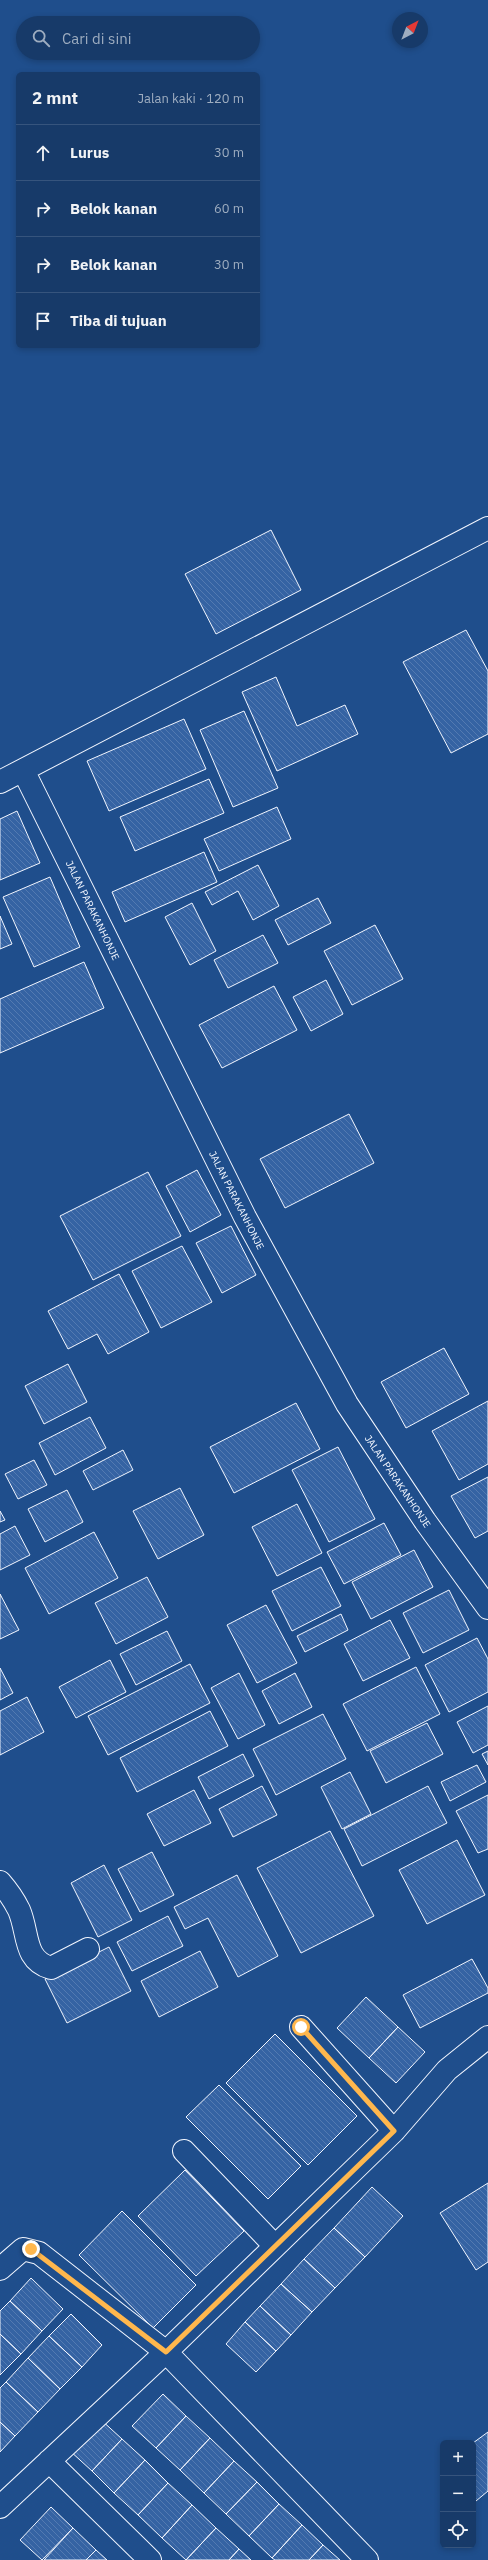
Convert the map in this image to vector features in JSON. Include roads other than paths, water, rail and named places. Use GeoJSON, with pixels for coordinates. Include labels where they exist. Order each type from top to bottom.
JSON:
{"type":"FeatureCollection","features":[{"type":"Feature","properties":{"kind":"street"},"geometry":{"type":"LineString","coordinates":[[0,782],[488,528]]}},
{"type":"Feature","properties":{"kind":"street","name":"JALAN PARAKANHONJE"},"geometry":{"type":"LineString","coordinates":[[23,770],[245,1218],[347,1404],[425,1521],[488,1608]]}},
{"type":"Feature","properties":{"kind":"street"},"geometry":{"type":"LineString","coordinates":[[0,1882],[19,1910],[28,1948],[41,1965],[59,1964],[88,1949]]}},
{"type":"Feature","properties":{"kind":"street"},"geometry":{"type":"LineString","coordinates":[[301,2027],[394,2131]]}},
{"type":"Feature","properties":{"kind":"street"},"geometry":{"type":"LineString","coordinates":[[0,2507],[166,2352],[394,2131],[447,2070],[488,2036]]}},
{"type":"Feature","properties":{"kind":"street"},"geometry":{"type":"LineString","coordinates":[[184,2151],[275,2246]]}},
{"type":"Feature","properties":{"kind":"street"},"geometry":{"type":"LineString","coordinates":[[0,2269],[16,2253],[24,2249],[39,2253],[166,2352],[367,2560]]}},
{"type":"Feature","properties":{"kind":"street"},"geometry":{"type":"LineString","coordinates":[[49,2461],[150,2560]]}}]}
